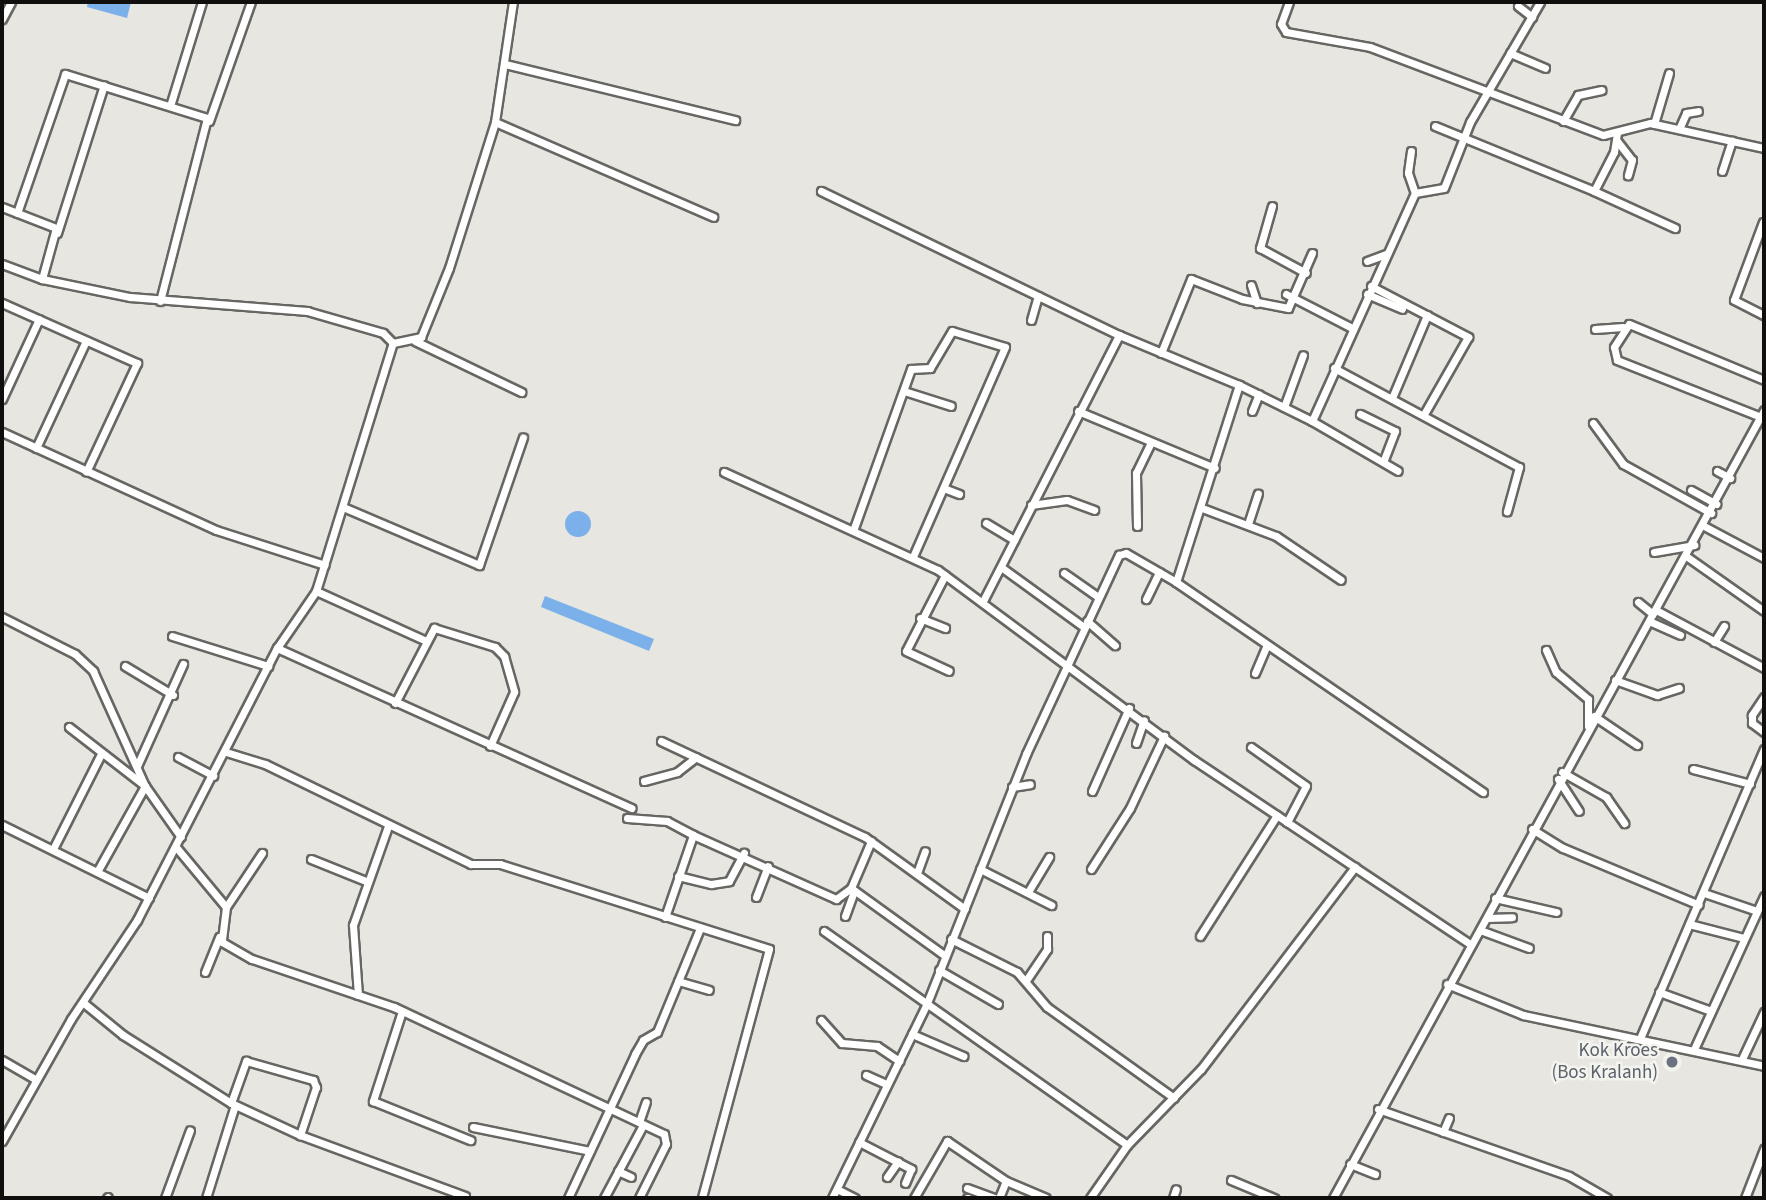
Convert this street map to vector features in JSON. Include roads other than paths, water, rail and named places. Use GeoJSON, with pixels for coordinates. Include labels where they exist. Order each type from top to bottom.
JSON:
{"type":"FeatureCollection","features":[{"type":"Feature","properties":{"kind":"street"},"geometry":{"type":"LineString","coordinates":[[2,19],[11,2]]}},
{"type":"Feature","properties":{"kind":"street"},"geometry":{"type":"LineString","coordinates":[[170,106],[202,2]]}},
{"type":"Feature","properties":{"kind":"street"},"geometry":{"type":"LineString","coordinates":[[160,301],[209,121],[251,2]]}},
{"type":"Feature","properties":{"kind":"street"},"geometry":{"type":"LineString","coordinates":[[415,341],[425,330],[449,268],[495,121],[513,2]]}},
{"type":"Feature","properties":{"kind":"street"},"geometry":{"type":"LineString","coordinates":[[1289,2],[1281,24],[1286,32],[1370,47],[1603,135],[1654,124],[1764,148]]}},
{"type":"Feature","properties":{"kind":"street"},"geometry":{"type":"LineString","coordinates":[[1415,193],[1443,191],[1464,138],[1540,2]]}},
{"type":"Feature","properties":{"kind":"street"},"geometry":{"type":"LineString","coordinates":[[1518,6],[1532,17]]}},
{"type":"Feature","properties":{"kind":"street"},"geometry":{"type":"LineString","coordinates":[[1510,54],[1545,68]]}},
{"type":"Feature","properties":{"kind":"street"},"geometry":{"type":"LineString","coordinates":[[505,64],[735,120]]}},
{"type":"Feature","properties":{"kind":"street"},"geometry":{"type":"LineString","coordinates":[[1654,124],[1669,73]]}},
{"type":"Feature","properties":{"kind":"street"},"geometry":{"type":"LineString","coordinates":[[17,213],[62,76],[104,85],[209,121]]}},
{"type":"Feature","properties":{"kind":"street"},"geometry":{"type":"LineString","coordinates":[[42,279],[104,85]]}},
{"type":"Feature","properties":{"kind":"street"},"geometry":{"type":"LineString","coordinates":[[1563,121],[1578,95],[1601,90]]}},
{"type":"Feature","properties":{"kind":"street"},"geometry":{"type":"LineString","coordinates":[[1679,129],[1686,113],[1698,111]]}},
{"type":"Feature","properties":{"kind":"street"},"geometry":{"type":"LineString","coordinates":[[495,121],[713,217]]}},
{"type":"Feature","properties":{"kind":"street"},"geometry":{"type":"LineString","coordinates":[[1435,126],[1594,191],[1675,228]]}},
{"type":"Feature","properties":{"kind":"street"},"geometry":{"type":"LineString","coordinates":[[1594,191],[1617,141],[1617,132]]}},
{"type":"Feature","properties":{"kind":"street"},"geometry":{"type":"LineString","coordinates":[[1617,141],[1632,160],[1628,175]]}},
{"type":"Feature","properties":{"kind":"street"},"geometry":{"type":"LineString","coordinates":[[1723,171],[1731,141]]}},
{"type":"Feature","properties":{"kind":"street"},"geometry":{"type":"LineString","coordinates":[[1312,421],[1415,193],[1408,173],[1411,151]]}},
{"type":"Feature","properties":{"kind":"street"},"geometry":{"type":"LineString","coordinates":[[821,191],[1119,335],[1259,394],[1398,471]]}},
{"type":"Feature","properties":{"kind":"street"},"geometry":{"type":"LineString","coordinates":[[1272,206],[1260,248],[1306,273]]}},
{"type":"Feature","properties":{"kind":"street"},"geometry":{"type":"LineString","coordinates":[[2,207],[50,223],[57,233]]}},
{"type":"Feature","properties":{"kind":"street"},"geometry":{"type":"LineString","coordinates":[[1763,222],[1734,300],[1764,315]]}},
{"type":"Feature","properties":{"kind":"street"},"geometry":{"type":"LineString","coordinates":[[1161,353],[1191,279],[1256,303],[1288,308],[1295,299],[1312,253]]}},
{"type":"Feature","properties":{"kind":"street"},"geometry":{"type":"LineString","coordinates":[[1367,261],[1386,254]]}},
{"type":"Feature","properties":{"kind":"street"},"geometry":{"type":"LineString","coordinates":[[47,263],[64,283]]}},
{"type":"Feature","properties":{"kind":"street"},"geometry":{"type":"LineString","coordinates":[[2,264],[42,279],[160,301],[307,311],[383,333],[393,343]]}},
{"type":"Feature","properties":{"kind":"street"},"geometry":{"type":"LineString","coordinates":[[1251,285],[1256,303]]}},
{"type":"Feature","properties":{"kind":"street"},"geometry":{"type":"LineString","coordinates":[[1369,290],[1402,309]]}},
{"type":"Feature","properties":{"kind":"street"},"geometry":{"type":"LineString","coordinates":[[1369,290],[1427,315],[1468,337],[1424,414]]}},
{"type":"Feature","properties":{"kind":"street"},"geometry":{"type":"LineString","coordinates":[[1286,294],[1352,328]]}},
{"type":"Feature","properties":{"kind":"street"},"geometry":{"type":"LineString","coordinates":[[1031,320],[1038,296]]}},
{"type":"Feature","properties":{"kind":"street"},"geometry":{"type":"LineString","coordinates":[[2,303],[137,363],[86,472]]}},
{"type":"Feature","properties":{"kind":"street"},"geometry":{"type":"LineString","coordinates":[[1392,398],[1427,315]]}},
{"type":"Feature","properties":{"kind":"street"},"geometry":{"type":"LineString","coordinates":[[2,399],[39,319]]}},
{"type":"Feature","properties":{"kind":"street"},"geometry":{"type":"LineString","coordinates":[[1595,329],[1634,326],[1764,380]]}},
{"type":"Feature","properties":{"kind":"street"},"geometry":{"type":"LineString","coordinates":[[1333,1198],[1378,1109],[1487,918],[1560,775],[1694,545],[1763,412],[1617,360],[1613,354],[1623,327]]}},
{"type":"Feature","properties":{"kind":"street"},"geometry":{"type":"LineString","coordinates":[[854,528],[911,369],[929,368],[952,331],[1006,348],[946,489],[913,557]]}},
{"type":"Feature","properties":{"kind":"street"},"geometry":{"type":"LineString","coordinates":[[983,601],[1119,335]]}},
{"type":"Feature","properties":{"kind":"street"},"geometry":{"type":"LineString","coordinates":[[36,448],[86,341]]}},
{"type":"Feature","properties":{"kind":"street"},"geometry":{"type":"LineString","coordinates":[[393,343],[415,341],[522,392]]}},
{"type":"Feature","properties":{"kind":"street"},"geometry":{"type":"LineString","coordinates":[[2,1140],[149,898],[277,648],[316,591],[393,343]]}},
{"type":"Feature","properties":{"kind":"street"},"geometry":{"type":"LineString","coordinates":[[1284,407],[1303,355]]}},
{"type":"Feature","properties":{"kind":"street"},"geometry":{"type":"LineString","coordinates":[[1335,368],[1519,467],[1507,512]]}},
{"type":"Feature","properties":{"kind":"street"},"geometry":{"type":"LineString","coordinates":[[1176,582],[1215,468],[1239,385]]}},
{"type":"Feature","properties":{"kind":"street"},"geometry":{"type":"LineString","coordinates":[[904,391],[951,406]]}},
{"type":"Feature","properties":{"kind":"street"},"geometry":{"type":"LineString","coordinates":[[1252,411],[1259,394]]}},
{"type":"Feature","properties":{"kind":"street"},"geometry":{"type":"LineString","coordinates":[[1078,411],[1215,468]]}},
{"type":"Feature","properties":{"kind":"street"},"geometry":{"type":"LineString","coordinates":[[1360,414],[1395,430],[1383,462]]}},
{"type":"Feature","properties":{"kind":"street"},"geometry":{"type":"LineString","coordinates":[[1593,423],[1623,464],[1711,513]]}},
{"type":"Feature","properties":{"kind":"street"},"geometry":{"type":"LineString","coordinates":[[2,432],[216,530],[325,565]]}},
{"type":"Feature","properties":{"kind":"street"},"geometry":{"type":"LineString","coordinates":[[344,507],[479,565],[523,437]]}},
{"type":"Feature","properties":{"kind":"street"},"geometry":{"type":"LineString","coordinates":[[1128,497],[1151,442]]}},
{"type":"Feature","properties":{"kind":"street"},"geometry":{"type":"LineString","coordinates":[[1717,471],[1730,478]]}},
{"type":"Feature","properties":{"kind":"street"},"geometry":{"type":"LineString","coordinates":[[724,472],[854,528],[945,575],[1067,662],[1164,736],[1471,945]]}},
{"type":"Feature","properties":{"kind":"street"},"geometry":{"type":"LineString","coordinates":[[1135,485],[1137,526]]}},
{"type":"Feature","properties":{"kind":"street"},"geometry":{"type":"LineString","coordinates":[[946,489],[959,495]]}},
{"type":"Feature","properties":{"kind":"street"},"geometry":{"type":"LineString","coordinates":[[1691,490],[1716,504]]}},
{"type":"Feature","properties":{"kind":"street"},"geometry":{"type":"LineString","coordinates":[[1248,524],[1258,494]]}},
{"type":"Feature","properties":{"kind":"street"},"geometry":{"type":"LineString","coordinates":[[1031,505],[1067,500],[1094,510]]}},
{"type":"Feature","properties":{"kind":"street"},"geometry":{"type":"LineString","coordinates":[[1202,508],[1276,536],[1341,580]]}},
{"type":"Feature","properties":{"kind":"street"},"geometry":{"type":"LineString","coordinates":[[986,523],[1014,540]]}},
{"type":"Feature","properties":{"kind":"street"},"geometry":{"type":"LineString","coordinates":[[1704,526],[1764,558]]}},
{"type":"Feature","properties":{"kind":"street"},"geometry":{"type":"LineString","coordinates":[[1654,552],[1694,545]]}},
{"type":"Feature","properties":{"kind":"street"},"geometry":{"type":"LineString","coordinates":[[832,1198],[927,1003],[1012,787],[1085,624],[1123,553],[1176,582],[1483,792]]}},
{"type":"Feature","properties":{"kind":"street"},"geometry":{"type":"LineString","coordinates":[[1686,556],[1764,611]]}},
{"type":"Feature","properties":{"kind":"street"},"geometry":{"type":"LineString","coordinates":[[1001,567],[1115,645]]}},
{"type":"Feature","properties":{"kind":"street"},"geometry":{"type":"LineString","coordinates":[[1146,599],[1159,572]]}},
{"type":"Feature","properties":{"kind":"street"},"geometry":{"type":"LineString","coordinates":[[1064,573],[1098,597]]}},
{"type":"Feature","properties":{"kind":"street"},"geometry":{"type":"LineString","coordinates":[[945,575],[920,618],[906,651],[949,671]]}},
{"type":"Feature","properties":{"kind":"street"},"geometry":{"type":"LineString","coordinates":[[316,591],[426,640]]}},
{"type":"Feature","properties":{"kind":"street"},"geometry":{"type":"LineString","coordinates":[[1638,602],[1680,635]]}},
{"type":"Feature","properties":{"kind":"street"},"geometry":{"type":"LineString","coordinates":[[1653,615],[1764,668]]}},
{"type":"Feature","properties":{"kind":"street"},"geometry":{"type":"LineString","coordinates":[[2,617],[85,662],[145,786],[181,837]]}},
{"type":"Feature","properties":{"kind":"street"},"geometry":{"type":"LineString","coordinates":[[920,618],[945,628]]}},
{"type":"Feature","properties":{"kind":"street"},"geometry":{"type":"LineString","coordinates":[[1714,642],[1724,626]]}},
{"type":"Feature","properties":{"kind":"street"},"geometry":{"type":"LineString","coordinates":[[395,702],[426,640],[434,628],[444,627],[504,656],[514,692],[490,746]]}},
{"type":"Feature","properties":{"kind":"street"},"geometry":{"type":"LineString","coordinates":[[172,636],[268,666]]}},
{"type":"Feature","properties":{"kind":"street"},"geometry":{"type":"LineString","coordinates":[[1255,673],[1268,645]]}},
{"type":"Feature","properties":{"kind":"street"},"geometry":{"type":"LineString","coordinates":[[277,648],[632,808]]}},
{"type":"Feature","properties":{"kind":"street"},"geometry":{"type":"LineString","coordinates":[[1546,650],[1556,672],[1588,699],[1589,727]]}},
{"type":"Feature","properties":{"kind":"street"},"geometry":{"type":"LineString","coordinates":[[137,766],[173,695],[183,664]]}},
{"type":"Feature","properties":{"kind":"street"},"geometry":{"type":"LineString","coordinates":[[125,666],[173,695]]}},
{"type":"Feature","properties":{"kind":"street"},"geometry":{"type":"LineString","coordinates":[[1615,680],[1657,695],[1679,688]]}},
{"type":"Feature","properties":{"kind":"street"},"geometry":{"type":"LineString","coordinates":[[1764,698],[1752,723],[1764,732]]}},
{"type":"Feature","properties":{"kind":"street"},"geometry":{"type":"LineString","coordinates":[[1092,791],[1129,709]]}},
{"type":"Feature","properties":{"kind":"street"},"geometry":{"type":"LineString","coordinates":[[1594,716],[1637,745]]}},
{"type":"Feature","properties":{"kind":"street"},"geometry":{"type":"LineString","coordinates":[[1136,743],[1144,720]]}},
{"type":"Feature","properties":{"kind":"street"},"geometry":{"type":"LineString","coordinates":[[69,727],[145,786]]}},
{"type":"Feature","properties":{"kind":"street"},"geometry":{"type":"LineString","coordinates":[[1091,869],[1130,808],[1164,736]]}},
{"type":"Feature","properties":{"kind":"street"},"geometry":{"type":"LineString","coordinates":[[661,741],[871,841],[965,909]]}},
{"type":"Feature","properties":{"kind":"street"},"geometry":{"type":"LineString","coordinates":[[1251,747],[1306,786],[1287,822]]}},
{"type":"Feature","properties":{"kind":"street"},"geometry":{"type":"LineString","coordinates":[[1641,1036],[1764,749]]}},
{"type":"Feature","properties":{"kind":"street"},"geometry":{"type":"LineString","coordinates":[[226,752],[265,764],[471,864],[500,864],[766,947],[770,954],[705,1197]]}},
{"type":"Feature","properties":{"kind":"street"},"geometry":{"type":"LineString","coordinates":[[53,849],[101,754]]}},
{"type":"Feature","properties":{"kind":"street"},"geometry":{"type":"LineString","coordinates":[[178,757],[213,776]]}},
{"type":"Feature","properties":{"kind":"street"},"geometry":{"type":"LineString","coordinates":[[643,781],[677,772],[696,757]]}},
{"type":"Feature","properties":{"kind":"street"},"geometry":{"type":"LineString","coordinates":[[1693,769],[1750,784]]}},
{"type":"Feature","properties":{"kind":"street"},"geometry":{"type":"LineString","coordinates":[[1560,775],[1579,811]]}},
{"type":"Feature","properties":{"kind":"street"},"geometry":{"type":"LineString","coordinates":[[1560,775],[1606,797],[1624,823]]}},
{"type":"Feature","properties":{"kind":"street"},"geometry":{"type":"LineString","coordinates":[[1012,787],[1030,784]]}},
{"type":"Feature","properties":{"kind":"street"},"geometry":{"type":"LineString","coordinates":[[97,872],[145,786]]}},
{"type":"Feature","properties":{"kind":"street"},"geometry":{"type":"LineString","coordinates":[[1200,936],[1277,815]]}},
{"type":"Feature","properties":{"kind":"street"},"geometry":{"type":"LineString","coordinates":[[627,818],[667,821],[693,835],[744,853],[836,899],[853,890]]}},
{"type":"Feature","properties":{"kind":"street"},"geometry":{"type":"LineString","coordinates":[[2,825],[149,898]]}},
{"type":"Feature","properties":{"kind":"street"},"geometry":{"type":"LineString","coordinates":[[358,995],[352,929],[366,881],[388,826]]}},
{"type":"Feature","properties":{"kind":"street"},"geometry":{"type":"LineString","coordinates":[[1532,829],[1563,848],[1699,905]]}},
{"type":"Feature","properties":{"kind":"street"},"geometry":{"type":"LineString","coordinates":[[665,917],[693,835]]}},
{"type":"Feature","properties":{"kind":"street"},"geometry":{"type":"LineString","coordinates":[[845,916],[871,841]]}},
{"type":"Feature","properties":{"kind":"street"},"geometry":{"type":"LineString","coordinates":[[176,847],[226,907]]}},
{"type":"Feature","properties":{"kind":"street"},"geometry":{"type":"LineString","coordinates":[[917,873],[925,851]]}},
{"type":"Feature","properties":{"kind":"street"},"geometry":{"type":"LineString","coordinates":[[205,972],[219,936],[226,907],[262,853]]}},
{"type":"Feature","properties":{"kind":"street"},"geometry":{"type":"LineString","coordinates":[[678,876],[711,884],[729,881],[744,853]]}},
{"type":"Feature","properties":{"kind":"street"},"geometry":{"type":"LineString","coordinates":[[1028,891],[1049,857]]}},
{"type":"Feature","properties":{"kind":"street"},"geometry":{"type":"LineString","coordinates":[[312,859],[366,881]]}},
{"type":"Feature","properties":{"kind":"street"},"geometry":{"type":"LineString","coordinates":[[756,897],[768,866]]}},
{"type":"Feature","properties":{"kind":"street"},"geometry":{"type":"LineString","coordinates":[[1090,1198],[1128,1145],[1174,1098],[1355,867]]}},
{"type":"Feature","properties":{"kind":"street"},"geometry":{"type":"LineString","coordinates":[[980,869],[1051,905]]}},
{"type":"Feature","properties":{"kind":"street"},"geometry":{"type":"LineString","coordinates":[[853,890],[944,955]]}},
{"type":"Feature","properties":{"kind":"street"},"geometry":{"type":"LineString","coordinates":[[1704,893],[1757,911]]}},
{"type":"Feature","properties":{"kind":"street"},"geometry":{"type":"LineString","coordinates":[[1695,1047],[1764,896]]}},
{"type":"Feature","properties":{"kind":"street"},"geometry":{"type":"LineString","coordinates":[[1495,898],[1556,912]]}},
{"type":"Feature","properties":{"kind":"street"},"geometry":{"type":"LineString","coordinates":[[1487,918],[1512,917]]}},
{"type":"Feature","properties":{"kind":"street"},"geometry":{"type":"LineString","coordinates":[[1689,924],[1744,938]]}},
{"type":"Feature","properties":{"kind":"street"},"geometry":{"type":"LineString","coordinates":[[568,1198],[643,1040],[657,1032],[699,928]]}},
{"type":"Feature","properties":{"kind":"street"},"geometry":{"type":"LineString","coordinates":[[1480,930],[1529,948]]}},
{"type":"Feature","properties":{"kind":"street"},"geometry":{"type":"LineString","coordinates":[[824,931],[1128,1145]]}},
{"type":"Feature","properties":{"kind":"street"},"geometry":{"type":"LineString","coordinates":[[219,936],[252,959],[402,1011],[664,1135],[666,1144],[639,1198]]}},
{"type":"Feature","properties":{"kind":"street"},"geometry":{"type":"LineString","coordinates":[[1027,979],[1047,949],[1046,936]]}},
{"type":"Feature","properties":{"kind":"street"},"geometry":{"type":"LineString","coordinates":[[951,939],[1027,979],[1047,1007],[1174,1098]]}},
{"type":"Feature","properties":{"kind":"street"},"geometry":{"type":"LineString","coordinates":[[939,970],[998,1004]]}},
{"type":"Feature","properties":{"kind":"street"},"geometry":{"type":"LineString","coordinates":[[678,981],[709,990]]}},
{"type":"Feature","properties":{"kind":"street"},"geometry":{"type":"LineString","coordinates":[[1447,984],[1523,1015],[1695,1047],[1764,1066]]}},
{"type":"Feature","properties":{"kind":"street"},"geometry":{"type":"LineString","coordinates":[[1659,992],[1711,1011]]}},
{"type":"Feature","properties":{"kind":"street"},"geometry":{"type":"LineString","coordinates":[[85,1004],[123,1035],[233,1104],[300,1135],[465,1196]]}},
{"type":"Feature","properties":{"kind":"street"},"geometry":{"type":"LineString","coordinates":[[402,1011],[373,1101],[470,1140]]}},
{"type":"Feature","properties":{"kind":"street"},"geometry":{"type":"LineString","coordinates":[[1742,1059],[1764,1012]]}},
{"type":"Feature","properties":{"kind":"street"},"geometry":{"type":"LineString","coordinates":[[821,1020],[842,1043],[877,1046],[898,1060]]}},
{"type":"Feature","properties":{"kind":"street"},"geometry":{"type":"LineString","coordinates":[[912,1034],[962,1056]]}},
{"type":"Feature","properties":{"kind":"street"},"geometry":{"type":"LineString","coordinates":[[2,1060],[36,1080]]}},
{"type":"Feature","properties":{"kind":"street"},"geometry":{"type":"LineString","coordinates":[[206,1198],[246,1060],[313,1080],[316,1087],[300,1135]]}},
{"type":"Feature","properties":{"kind":"street"},"geometry":{"type":"LineString","coordinates":[[866,1075],[886,1084]]}},
{"type":"Feature","properties":{"kind":"street"},"geometry":{"type":"LineString","coordinates":[[604,1198],[641,1124],[646,1101]]}},
{"type":"Feature","properties":{"kind":"street"},"geometry":{"type":"LineString","coordinates":[[1378,1109],[1569,1176],[1607,1198]]}},
{"type":"Feature","properties":{"kind":"street"},"geometry":{"type":"LineString","coordinates":[[1443,1132],[1449,1118]]}},
{"type":"Feature","properties":{"kind":"street"},"geometry":{"type":"LineString","coordinates":[[2,1122],[10,1126]]}},
{"type":"Feature","properties":{"kind":"street"},"geometry":{"type":"LineString","coordinates":[[473,1127],[590,1151]]}},
{"type":"Feature","properties":{"kind":"street"},"geometry":{"type":"LineString","coordinates":[[165,1198],[190,1130]]}},
{"type":"Feature","properties":{"kind":"street"},"geometry":{"type":"LineString","coordinates":[[914,1198],[947,1141],[1006,1181],[1046,1198]]}},
{"type":"Feature","properties":{"kind":"street"},"geometry":{"type":"LineString","coordinates":[[859,1142],[911,1169],[905,1183]]}},
{"type":"Feature","properties":{"kind":"street"},"geometry":{"type":"LineString","coordinates":[[1745,1198],[1760,1171],[1764,1149]]}},
{"type":"Feature","properties":{"kind":"street"},"geometry":{"type":"LineString","coordinates":[[887,1177],[898,1161]]}},
{"type":"Feature","properties":{"kind":"street"},"geometry":{"type":"LineString","coordinates":[[1350,1164],[1375,1174]]}},
{"type":"Feature","properties":{"kind":"street"},"geometry":{"type":"LineString","coordinates":[[618,1171],[632,1177]]}},
{"type":"Feature","properties":{"kind":"street"},"geometry":{"type":"LineString","coordinates":[[1231,1180],[1274,1198]]}},
{"type":"Feature","properties":{"kind":"street"},"geometry":{"type":"LineString","coordinates":[[967,1188],[997,1198],[1006,1181]]}},
{"type":"Feature","properties":{"kind":"street"},"geometry":{"type":"LineString","coordinates":[[836,1189],[855,1198]]}},
{"type":"Feature","properties":{"kind":"street"},"geometry":{"type":"LineString","coordinates":[[1173,1198],[1176,1189]]}},
{"type":"Feature","properties":{"kind":"water"},"geometry":{"type":"Polygon","coordinates":[[[88,2],[131,2],[127,18],[87,7],[88,2]]]}},
{"type":"Feature","properties":{"kind":"water"},"geometry":{"type":"Polygon","coordinates":[[[578,511],[587,515],[591,524],[587,533],[578,537],[569,533],[565,524],[569,515],[578,511]]]}},
{"type":"Feature","properties":{"kind":"water"},"geometry":{"type":"Polygon","coordinates":[[[545,596],[654,639],[649,651],[541,607],[545,596]]]}},
{"type":"Feature","properties":{"kind":"place","name":"Kok Kroes (Bos Kralanh)"},"geometry":{"type":"Point","coordinates":[1672,1062]}}]}
